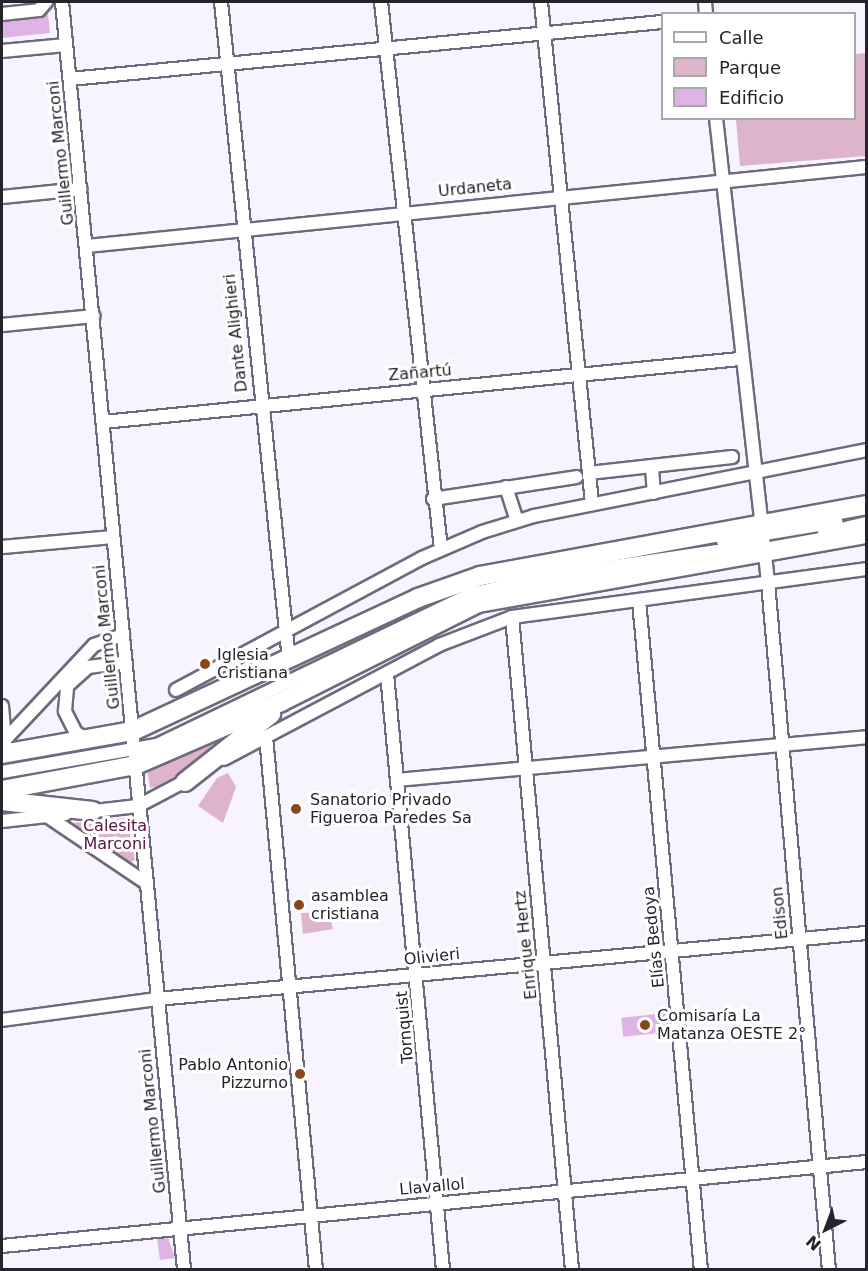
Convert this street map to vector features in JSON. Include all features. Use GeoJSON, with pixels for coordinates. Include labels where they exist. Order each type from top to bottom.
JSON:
{"type":"FeatureCollection","features":[{"type":"Feature","properties":{"kind":"highway"},"geometry":{"type":"LineString","coordinates":[[2,790],[307,690],[478,603],[759,542],[867,505]]}},
{"type":"Feature","properties":{"kind":"highway"},"geometry":{"type":"LineString","coordinates":[[3,746],[91,741],[135,747],[290,660],[418,598],[480,576],[759,542],[867,534]]}},
{"type":"Feature","properties":{"kind":"highway"},"geometry":{"type":"LineString","coordinates":[[185,782],[307,690]]}},
{"type":"Feature","properties":{"kind":"highway"},"geometry":{"type":"LineString","coordinates":[[2,801],[92,811]]}},
{"type":"Feature","properties":{"kind":"street"},"geometry":{"type":"LineString","coordinates":[[2,14],[20,7],[39,10],[46,2]]}},
{"type":"Feature","properties":{"kind":"street","name":"Guillermo Marconi"},"geometry":{"type":"LineString","coordinates":[[62,2],[184,1269]]}},
{"type":"Feature","properties":{"kind":"street","name":"Dante Alighieri"},"geometry":{"type":"LineString","coordinates":[[220,2],[260,406],[290,660]]}},
{"type":"Feature","properties":{"kind":"street"},"geometry":{"type":"LineString","coordinates":[[381,2],[420,389],[441,549]]}},
{"type":"Feature","properties":{"kind":"street"},"geometry":{"type":"LineString","coordinates":[[541,2],[592,503]]}},
{"type":"Feature","properties":{"kind":"street"},"geometry":{"type":"LineString","coordinates":[[70,80],[386,51],[661,22]]}},
{"type":"Feature","properties":{"kind":"street"},"geometry":{"type":"LineString","coordinates":[[2,51],[66,45]]}},
{"type":"Feature","properties":{"kind":"street"},"geometry":{"type":"LineString","coordinates":[[716,120],[740,359],[755,475]]}},
{"type":"Feature","properties":{"kind":"street","name":"Urdaneta"},"geometry":{"type":"LineString","coordinates":[[87,246],[402,212],[867,167]]}},
{"type":"Feature","properties":{"kind":"street"},"geometry":{"type":"LineString","coordinates":[[2,197],[81,189]]}},
{"type":"Feature","properties":{"kind":"street"},"geometry":{"type":"LineString","coordinates":[[2,326],[94,316]]}},
{"type":"Feature","properties":{"kind":"street","name":"Zañartú"},"geometry":{"type":"LineString","coordinates":[[103,422],[740,359]]}},
{"type":"Feature","properties":{"kind":"street"},"geometry":{"type":"LineString","coordinates":[[176,690],[441,549],[517,520],[592,503],[755,475],[867,450]]}},
{"type":"Feature","properties":{"kind":"street"},"geometry":{"type":"LineString","coordinates":[[589,473],[732,457]]}},
{"type":"Feature","properties":{"kind":"street"},"geometry":{"type":"LineString","coordinates":[[652,467],[654,494]]}},
{"type":"Feature","properties":{"kind":"street","name":"Edison"},"geometry":{"type":"LineString","coordinates":[[755,475],[759,542],[768,583],[780,744],[829,1269]]}},
{"type":"Feature","properties":{"kind":"street"},"geometry":{"type":"LineString","coordinates":[[433,499],[576,477]]}},
{"type":"Feature","properties":{"kind":"street"},"geometry":{"type":"LineString","coordinates":[[506,487],[517,520]]}},
{"type":"Feature","properties":{"kind":"street"},"geometry":{"type":"LineString","coordinates":[[705,552],[759,542],[867,515]]}},
{"type":"Feature","properties":{"kind":"street"},"geometry":{"type":"LineString","coordinates":[[2,772],[135,747],[209,722],[471,594],[543,577],[705,552],[867,523]]}},
{"type":"Feature","properties":{"kind":"street"},"geometry":{"type":"LineString","coordinates":[[2,547],[113,537]]}},
{"type":"Feature","properties":{"kind":"street"},"geometry":{"type":"LineString","coordinates":[[2,764],[135,747],[189,724],[419,609],[475,586],[542,570],[759,542]]}},
{"type":"Feature","properties":{"kind":"street"},"geometry":{"type":"LineString","coordinates":[[2,821],[138,806],[455,637],[512,617],[867,569]]}},
{"type":"Feature","properties":{"kind":"street","name":"Elías Bedoya"},"geometry":{"type":"LineString","coordinates":[[639,601],[701,1269]]}},
{"type":"Feature","properties":{"kind":"street","name":"Enrique Hertz"},"geometry":{"type":"LineString","coordinates":[[512,617],[572,1269]]}},
{"type":"Feature","properties":{"kind":"street"},"geometry":{"type":"LineString","coordinates":[[3,746],[94,645],[123,636]]}},
{"type":"Feature","properties":{"kind":"street"},"geometry":{"type":"LineString","coordinates":[[91,741],[70,724],[64,702],[67,686],[88,667],[126,662]]}},
{"type":"Feature","properties":{"kind":"street","name":"Tornquist"},"geometry":{"type":"LineString","coordinates":[[387,675],[444,1269]]}},
{"type":"Feature","properties":{"kind":"street"},"geometry":{"type":"LineString","coordinates":[[2,706],[3,746]]}},
{"type":"Feature","properties":{"kind":"street"},"geometry":{"type":"LineString","coordinates":[[266,737],[292,988],[316,1269]]}},
{"type":"Feature","properties":{"kind":"street"},"geometry":{"type":"LineString","coordinates":[[397,780],[867,737]]}},
{"type":"Feature","properties":{"kind":"street"},"geometry":{"type":"LineString","coordinates":[[47,816],[146,882]]}},
{"type":"Feature","properties":{"kind":"street","name":"Olivieri"},"geometry":{"type":"LineString","coordinates":[[2,1020],[158,999],[292,988],[672,949],[867,933]]}},
{"type":"Feature","properties":{"kind":"street","name":"Llavallol"},"geometry":{"type":"LineString","coordinates":[[2,1246],[867,1162]]}},
{"type":"Feature","properties":{"kind":"green space"},"geometry":{"type":"Polygon","coordinates":[[[866,53],[866,156],[740,166],[736,120],[856,120],[856,54],[866,53]]]}},
{"type":"Feature","properties":{"kind":"green space"},"geometry":{"type":"Polygon","coordinates":[[[248,724],[161,786],[150,788],[147,768],[248,724]]]}},
{"type":"Feature","properties":{"kind":"green space"},"geometry":{"type":"Polygon","coordinates":[[[228,773],[236,787],[223,823],[198,806],[217,778],[228,773]]]}},
{"type":"Feature","properties":{"kind":"green space","name":"Calesita Marconi"},"geometry":{"type":"Polygon","coordinates":[[[127,818],[135,860],[129,863],[72,823],[127,818]]]}},
{"type":"Feature","properties":{"kind":"green space"},"geometry":{"type":"Polygon","coordinates":[[[329,912],[333,929],[303,934],[301,913],[329,912]]]}},
{"type":"Feature","properties":{"kind":"building"},"geometry":{"type":"Polygon","coordinates":[[[48,13],[50,33],[2,38],[2,22],[48,13]]]}},
{"type":"Feature","properties":{"kind":"building","name":"Comisaría La Matanza OESTE 2°"},"geometry":{"type":"Polygon","coordinates":[[[667,1013],[669,1032],[623,1037],[621,1018],[667,1013]]]}},
{"type":"Feature","properties":{"kind":"building"},"geometry":{"type":"Polygon","coordinates":[[[168,1238],[175,1258],[160,1260],[157,1239],[168,1238]]]}},
{"type":"Feature","properties":{"kind":"place","name":"Iglesia Cristiana"},"geometry":{"type":"Point","coordinates":[205,664]}},
{"type":"Feature","properties":{"kind":"place","name":"Sanatorio Privado Figueroa Paredes Sa"},"geometry":{"type":"Point","coordinates":[296,809]}},
{"type":"Feature","properties":{"kind":"place","name":"asamblea cristiana"},"geometry":{"type":"Point","coordinates":[299,905]}},
{"type":"Feature","properties":{"kind":"place","name":"Comisaría La Matanza OESTE 2°"},"geometry":{"type":"Point","coordinates":[645,1025]}},
{"type":"Feature","properties":{"kind":"place","name":"Pablo Antonio Pizzurno"},"geometry":{"type":"Point","coordinates":[300,1074]}}]}
